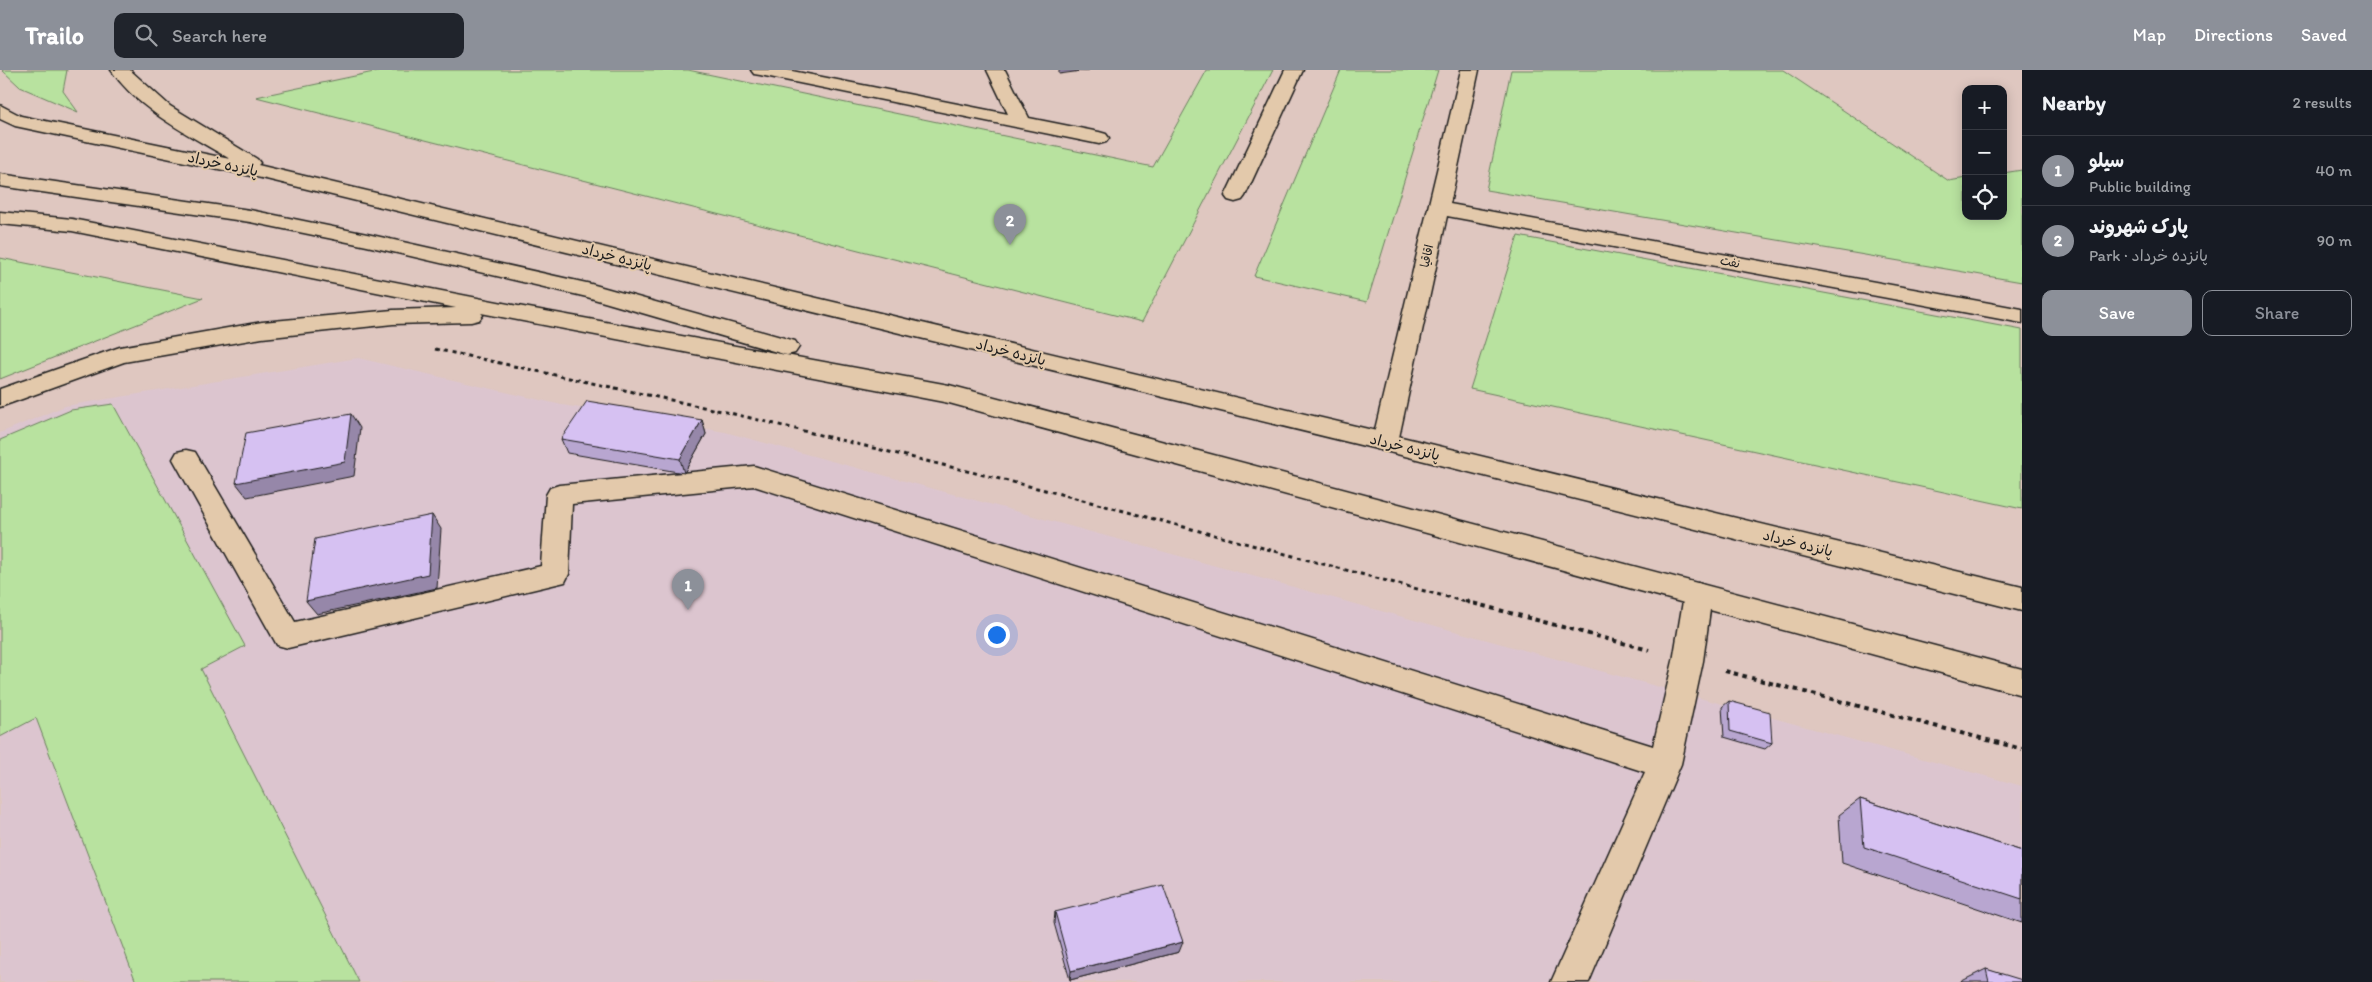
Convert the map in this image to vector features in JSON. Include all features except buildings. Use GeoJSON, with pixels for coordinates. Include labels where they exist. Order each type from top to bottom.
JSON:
{"type":"FeatureCollection","features":[{"type":"Feature","properties":{"kind":"main road"},"geometry":{"type":"LineString","coordinates":[[120,70],[131,84],[161,107],[266,173]]}},
{"type":"Feature","properties":{"kind":"main road"},"geometry":{"type":"LineString","coordinates":[[760,70],[1099,138]]}},
{"type":"Feature","properties":{"kind":"main road"},"geometry":{"type":"LineString","coordinates":[[845,70],[850,88]]}},
{"type":"Feature","properties":{"kind":"main road"},"geometry":{"type":"LineString","coordinates":[[996,70],[1022,123]]}},
{"type":"Feature","properties":{"kind":"main road"},"geometry":{"type":"LineString","coordinates":[[1235,196],[1294,70]]}},
{"type":"Feature","properties":{"kind":"main road","name":"اقاقیا"},"geometry":{"type":"LineString","coordinates":[[1385,442],[1470,70]]}},
{"type":"Feature","properties":{"kind":"main road","name":"پانزده خرداد"},"geometry":{"type":"LineString","coordinates":[[0,111],[15,120],[266,173],[1385,442],[2022,599]]}},
{"type":"Feature","properties":{"kind":"main road"},"geometry":{"type":"LineString","coordinates":[[0,180],[250,216],[377,242],[591,291],[949,394],[2022,682]]}},
{"type":"Feature","properties":{"kind":"main road","name":"نفت"},"geometry":{"type":"LineString","coordinates":[[1438,208],[2022,316]]}},
{"type":"Feature","properties":{"kind":"main road"},"geometry":{"type":"LineString","coordinates":[[0,218],[72,225],[518,313],[949,394]]}},
{"type":"Feature","properties":{"kind":"main road"},"geometry":{"type":"LineString","coordinates":[[0,398],[120,355],[262,330],[393,317],[518,313]]}},
{"type":"Feature","properties":{"kind":"main road"},"geometry":{"type":"LineString","coordinates":[[186,459],[288,636],[555,574],[559,495],[754,476],[1665,764]]}},
{"type":"Feature","properties":{"kind":"main road"},"geometry":{"type":"LineString","coordinates":[[1570,982],[1665,764],[1688,661],[1698,596]]}},
{"type":"Feature","properties":{"kind":"path"},"geometry":{"type":"LineString","coordinates":[[426,347],[726,412],[1045,490],[2022,750]]}},
{"type":"Feature","properties":{"kind":"shaded area"},"geometry":{"type":"Polygon","coordinates":[[[358,358],[562,405],[725,432],[2022,786],[2022,982],[0,982],[0,433],[65,406],[358,358]]]}},
{"type":"Feature","properties":{"kind":"green space"},"geometry":{"type":"Polygon","coordinates":[[[2,70],[67,70],[63,91],[78,112],[20,87],[2,70]]]}},
{"type":"Feature","properties":{"kind":"green space"},"geometry":{"type":"Polygon","coordinates":[[[383,70],[688,70],[1153,167],[1207,70],[1273,70],[1142,322],[256,97],[383,70]]]}},
{"type":"Feature","properties":{"kind":"green space"},"geometry":{"type":"Polygon","coordinates":[[[1341,70],[1438,70],[1367,302],[1254,276],[1341,70]]]}},
{"type":"Feature","properties":{"kind":"green space"},"geometry":{"type":"Polygon","coordinates":[[[1511,70],[1783,70],[1949,181],[1962,179],[1962,220],[2007,220],[2007,172],[2022,170],[2022,282],[1486,190],[1511,70]]]}},
{"type":"Feature","properties":{"kind":"green space"},"geometry":{"type":"Polygon","coordinates":[[[1518,236],[2022,330],[2022,509],[1470,389],[1518,236]]]}},
{"type":"Feature","properties":{"kind":"green space"},"geometry":{"type":"Polygon","coordinates":[[[0,258],[203,298],[0,379],[0,258]]]}},
{"type":"Feature","properties":{"kind":"green space"},"geometry":{"type":"Polygon","coordinates":[[[113,404],[245,646],[201,669],[359,982],[136,982],[36,718],[0,737],[0,440],[71,410],[113,404]]]}},
{"type":"Feature","properties":{"kind":"place","name":"پارک شهروند"},"geometry":{"type":"Point","coordinates":[1010,245]}},
{"type":"Feature","properties":{"kind":"place","name":"سیلو"},"geometry":{"type":"Point","coordinates":[688,610]}}]}
